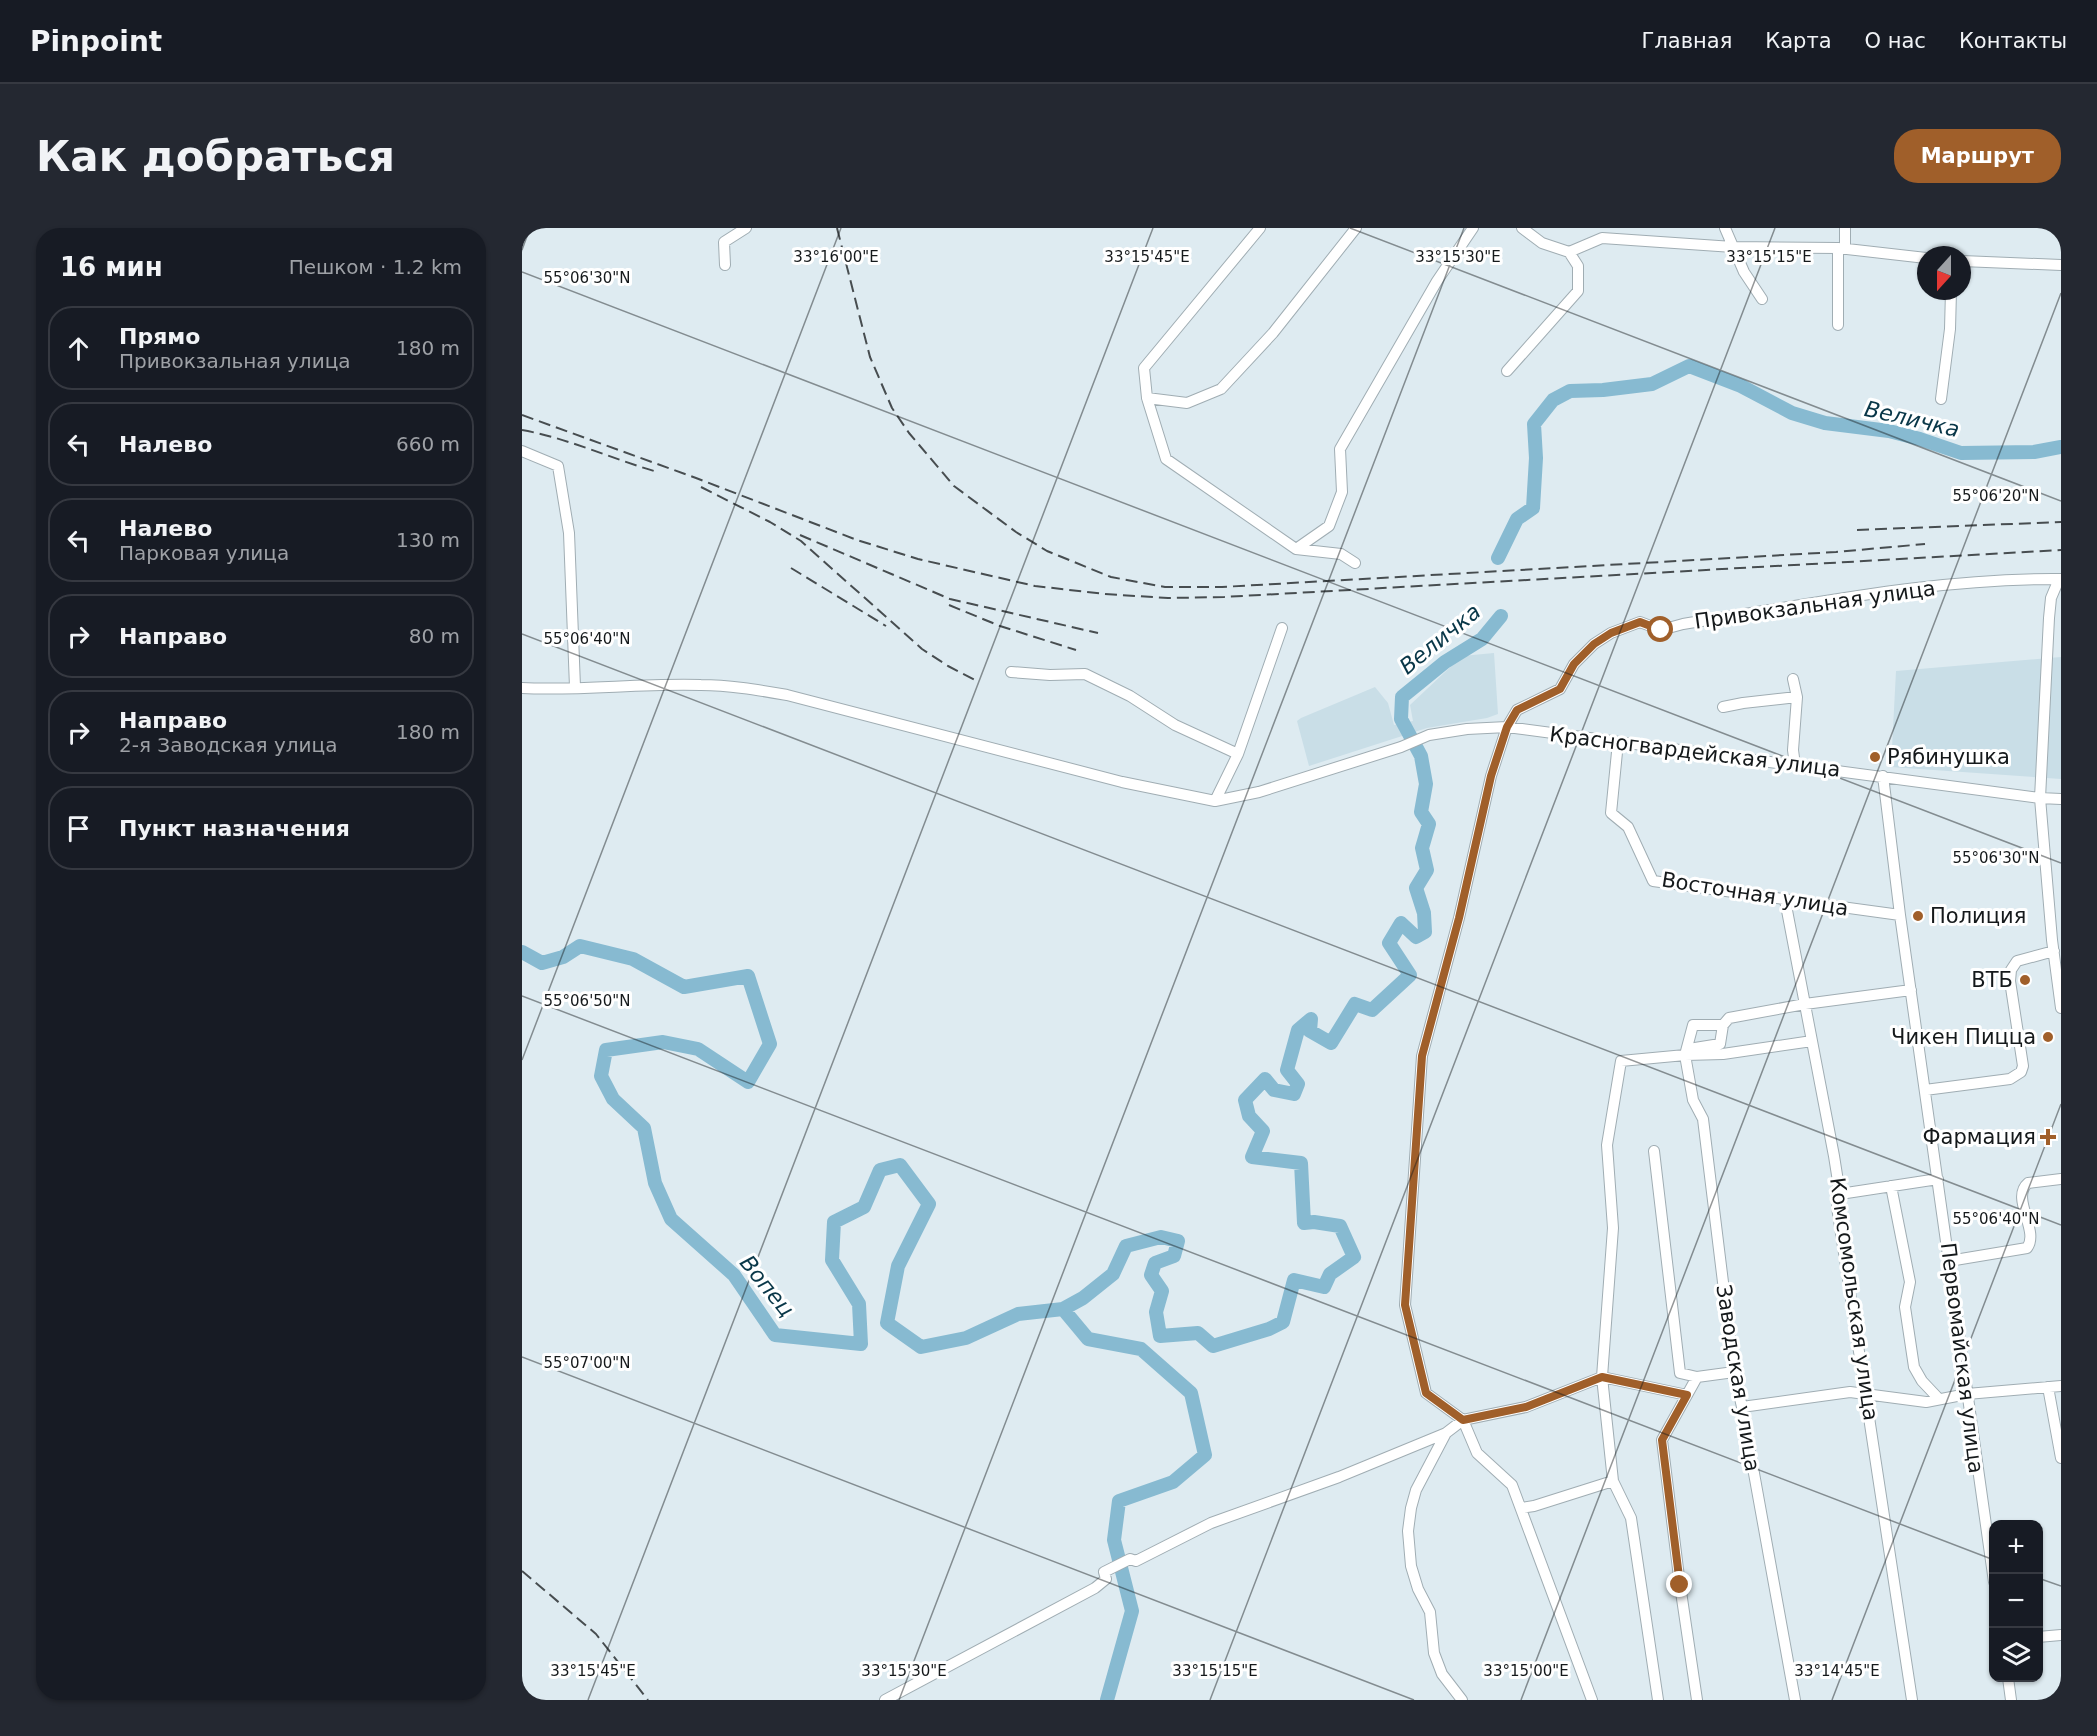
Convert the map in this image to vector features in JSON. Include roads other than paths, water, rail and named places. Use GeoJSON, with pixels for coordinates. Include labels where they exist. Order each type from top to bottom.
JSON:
{"type":"FeatureCollection","features":[{"type":"Feature","properties":{"kind":"street"},"geometry":{"type":"LineString","coordinates":[[725,265],[724,242],[746,228]]}},
{"type":"Feature","properties":{"kind":"street"},"geometry":{"type":"LineString","coordinates":[[1260,228],[1144,368],[1147,398],[1166,459],[1296,549],[1341,554],[1355,563]]}},
{"type":"Feature","properties":{"kind":"street"},"geometry":{"type":"LineString","coordinates":[[1147,398],[1187,403],[1221,389],[1273,333],[1356,228]]}},
{"type":"Feature","properties":{"kind":"street"},"geometry":{"type":"LineString","coordinates":[[1296,549],[1329,526],[1342,492],[1340,449],[1437,281],[1473,228]]}},
{"type":"Feature","properties":{"kind":"street"},"geometry":{"type":"LineString","coordinates":[[1507,371],[1578,291],[1578,266],[1569,252],[1542,243],[1522,228]]}},
{"type":"Feature","properties":{"kind":"street"},"geometry":{"type":"LineString","coordinates":[[1725,228],[1744,272],[1762,300]]}},
{"type":"Feature","properties":{"kind":"street"},"geometry":{"type":"LineString","coordinates":[[1838,325],[1845,228]]}},
{"type":"Feature","properties":{"kind":"street"},"geometry":{"type":"LineString","coordinates":[[1569,252],[1604,233],[1733,247],[1842,248],[1917,257]]}},
{"type":"Feature","properties":{"kind":"street"},"geometry":{"type":"LineString","coordinates":[[1971,261],[2061,265]]}},
{"type":"Feature","properties":{"kind":"street"},"geometry":{"type":"LineString","coordinates":[[1941,399],[1950,329],[1951,300]]}},
{"type":"Feature","properties":{"kind":"street"},"geometry":{"type":"LineString","coordinates":[[522,451],[558,466],[569,533],[575,687]]}},
{"type":"Feature","properties":{"kind":"street","name":"Привокзальная улица"},"geometry":{"type":"LineString","coordinates":[[1507,727],[1517,710],[1560,689],[1574,664],[1594,644],[1611,633],[1640,622],[1661,630],[1683,624],[1901,588],[2011,579],[2060,579],[2051,598],[2049,618],[2040,798],[2061,1008]]}},
{"type":"Feature","properties":{"kind":"street"},"geometry":{"type":"LineString","coordinates":[[522,688],[700,685],[741,687],[787,696],[1122,782],[1215,801],[1238,754],[1282,628]]}},
{"type":"Feature","properties":{"kind":"street"},"geometry":{"type":"LineString","coordinates":[[1011,672],[1050,675],[1085,674],[1130,696],[1175,725],[1238,754]]}},
{"type":"Feature","properties":{"kind":"street"},"geometry":{"type":"LineString","coordinates":[[1793,679],[1797,697],[1793,750],[1795,765]]}},
{"type":"Feature","properties":{"kind":"street"},"geometry":{"type":"LineString","coordinates":[[1724,707],[1797,697]]}},
{"type":"Feature","properties":{"kind":"street"},"geometry":{"type":"LineString","coordinates":[[1507,727],[1491,776],[1459,918],[1422,1056],[1405,1305],[1426,1393],[1463,1420],[1477,1453],[1512,1485],[1592,1700]]}},
{"type":"Feature","properties":{"kind":"street","name":"Красногвардейская улица"},"geometry":{"type":"LineString","coordinates":[[1215,801],[1259,792],[1401,747],[1429,735],[1467,729],[1507,727],[2061,799]]}},
{"type":"Feature","properties":{"kind":"street","name":"Восточная улица"},"geometry":{"type":"LineString","coordinates":[[1618,742],[1611,813],[1628,827],[1653,881],[1900,915]]}},
{"type":"Feature","properties":{"kind":"street","name":"Первомайская улица"},"geometry":{"type":"LineString","coordinates":[[1883,776],[1900,915],[1993,1574]]}},
{"type":"Feature","properties":{"kind":"street","name":"Комсомольская улица"},"geometry":{"type":"LineString","coordinates":[[1785,900],[1834,1156],[1840,1194],[1837,1207],[1912,1700]]}},
{"type":"Feature","properties":{"kind":"street"},"geometry":{"type":"LineString","coordinates":[[1925,1090],[2010,1079],[2021,1072],[2023,1066],[2010,981],[2011,970],[2017,961],[2054,951]]}},
{"type":"Feature","properties":{"kind":"street"},"geometry":{"type":"LineString","coordinates":[[1685,1056],[1695,1048],[1720,1044],[1723,1025],[1729,1018],[1805,1004],[1911,990]]}},
{"type":"Feature","properties":{"kind":"street"},"geometry":{"type":"LineString","coordinates":[[1685,1056],[1693,1025],[1723,1025]]}},
{"type":"Feature","properties":{"kind":"street"},"geometry":{"type":"LineString","coordinates":[[1658,1700],[1631,1518],[1613,1481],[1602,1377],[1613,1228],[1606,1145],[1621,1061],[1723,1054],[1812,1041]]}},
{"type":"Feature","properties":{"kind":"street","name":"Заводская улица"},"geometry":{"type":"LineString","coordinates":[[1685,1056],[1693,1100],[1702,1119],[1734,1372],[1795,1700]]}},
{"type":"Feature","properties":{"kind":"street"},"geometry":{"type":"LineString","coordinates":[[1654,1151],[1680,1373],[1697,1377],[1734,1372]]}},
{"type":"Feature","properties":{"kind":"street"},"geometry":{"type":"LineString","coordinates":[[1840,1194],[1938,1179]]}},
{"type":"Feature","properties":{"kind":"street"},"geometry":{"type":"LineString","coordinates":[[1950,1261],[2027,1248],[2030,1240],[2023,1188],[2028,1183],[2061,1179]]}},
{"type":"Feature","properties":{"kind":"street"},"geometry":{"type":"LineString","coordinates":[[1891,1186],[1910,1282],[1905,1307],[1914,1367],[1922,1381],[1940,1399]]}},
{"type":"Feature","properties":{"kind":"street"},"geometry":{"type":"LineString","coordinates":[[885,1700],[1095,1588],[1106,1579],[1104,1572],[1130,1559],[1136,1561],[1211,1523],[1339,1477],[1446,1433],[1463,1420],[1526,1407],[1602,1377],[1687,1395]]}},
{"type":"Feature","properties":{"kind":"street"},"geometry":{"type":"LineString","coordinates":[[1697,1377],[1662,1440],[1697,1700]]}},
{"type":"Feature","properties":{"kind":"street"},"geometry":{"type":"LineString","coordinates":[[1742,1407],[1850,1392],[1926,1402],[1967,1394],[2061,1386]]}},
{"type":"Feature","properties":{"kind":"street"},"geometry":{"type":"LineString","coordinates":[[2048,1387],[2061,1458]]}},
{"type":"Feature","properties":{"kind":"street"},"geometry":{"type":"LineString","coordinates":[[1446,1433],[1416,1490],[1408,1531],[1412,1566],[1418,1589],[1430,1612],[1434,1653],[1442,1674],[1462,1700]]}},
{"type":"Feature","properties":{"kind":"street"},"geometry":{"type":"LineString","coordinates":[[1521,1508],[1613,1481]]}},
{"type":"Feature","properties":{"kind":"street"},"geometry":{"type":"LineString","coordinates":[[2043,1637],[2061,1635]]}},
{"type":"Feature","properties":{"kind":"street"},"geometry":{"type":"LineString","coordinates":[[2009,1682],[2011,1700]]}},
{"type":"Feature","properties":{"kind":"waterway","name":"Величка"},"geometry":{"type":"LineString","coordinates":[[1498,558],[1517,519],[1533,508],[1536,458],[1534,424],[1553,400],[1570,391],[1603,390],[1652,384],[1689,366],[1741,386],[1792,413],[1825,423],[1889,431],[1961,453],[2034,452],[2061,447]]}},
{"type":"Feature","properties":{"kind":"waterway","name":"Величка"},"geometry":{"type":"LineString","coordinates":[[1063,1309],[1083,1298],[1113,1274],[1126,1246],[1161,1237],[1178,1241],[1174,1256],[1155,1263],[1151,1275],[1162,1291],[1156,1312],[1160,1336],[1198,1333],[1213,1346],[1269,1329],[1283,1322],[1294,1280],[1324,1287],[1330,1274],[1354,1257],[1340,1226],[1314,1222],[1304,1223],[1301,1163],[1252,1157],[1263,1131],[1249,1116],[1245,1100],[1265,1079],[1274,1090],[1294,1094],[1298,1084],[1287,1070],[1298,1030],[1311,1019],[1310,1031],[1331,1043],[1355,1004],[1372,1010],[1410,975],[1389,943],[1401,923],[1416,937],[1425,932],[1424,913],[1416,888],[1427,870],[1422,848],[1429,824],[1421,812],[1426,784],[1421,756],[1401,719],[1402,697],[1445,662],[1482,639],[1501,616]]}},
{"type":"Feature","properties":{"kind":"waterway","name":"Вопец"},"geometry":{"type":"LineString","coordinates":[[522,952],[542,963],[563,957],[580,946],[633,959],[684,987],[748,976],[770,1044],[748,1082],[698,1049],[663,1042],[606,1050],[601,1076],[613,1099],[644,1128],[655,1183],[671,1219],[734,1275],[775,1335],[861,1344],[859,1304],[832,1260],[834,1222],[864,1207],[880,1170],[900,1165],[929,1204],[898,1266],[887,1323],[921,1347],[966,1338],[1018,1314],[1063,1309],[1088,1339],[1141,1349],[1191,1393],[1205,1455],[1173,1482],[1119,1501],[1114,1540],[1132,1611],[1107,1700]]}},
{"type":"Feature","properties":{"kind":"railway"},"geometry":{"type":"LineString","coordinates":[[837,228],[870,357],[892,408],[909,433],[954,486],[1016,532],[1047,551],[1111,577],[1165,587],[1222,587],[1836,552],[1925,544]]}},
{"type":"Feature","properties":{"kind":"railway"},"geometry":{"type":"LineString","coordinates":[[522,415],[696,478],[857,540],[918,559],[1035,586],[1105,594],[1168,598],[1224,597],[2061,550]]}},
{"type":"Feature","properties":{"kind":"railway"},"geometry":{"type":"LineString","coordinates":[[522,430],[572,443],[654,471]]}},
{"type":"Feature","properties":{"kind":"railway"},"geometry":{"type":"LineString","coordinates":[[701,487],[770,522],[801,541],[922,649],[979,682]]}},
{"type":"Feature","properties":{"kind":"railway"},"geometry":{"type":"LineString","coordinates":[[1857,530],[2061,522]]}},
{"type":"Feature","properties":{"kind":"railway"},"geometry":{"type":"LineString","coordinates":[[800,535],[950,599],[1098,633]]}},
{"type":"Feature","properties":{"kind":"railway"},"geometry":{"type":"LineString","coordinates":[[791,568],[886,626]]}},
{"type":"Feature","properties":{"kind":"railway"},"geometry":{"type":"LineString","coordinates":[[949,605],[1000,626],[1076,650]]}},
{"type":"Feature","properties":{"kind":"railway"},"geometry":{"type":"LineString","coordinates":[[522,1571],[596,1634],[648,1700]]}},
{"type":"Feature","properties":{"kind":"place","name":"Рябинушка"},"geometry":{"type":"Point","coordinates":[1875,757]}},
{"type":"Feature","properties":{"kind":"place","name":"Полиция"},"geometry":{"type":"Point","coordinates":[1918,916]}},
{"type":"Feature","properties":{"kind":"place","name":"ВТБ"},"geometry":{"type":"Point","coordinates":[2025,980]}},
{"type":"Feature","properties":{"kind":"place","name":"Чикен Пицца"},"geometry":{"type":"Point","coordinates":[2048,1037]}},
{"type":"Feature","properties":{"kind":"place","name":"Фармация"},"geometry":{"type":"Point","coordinates":[2048,1137]}}]}
